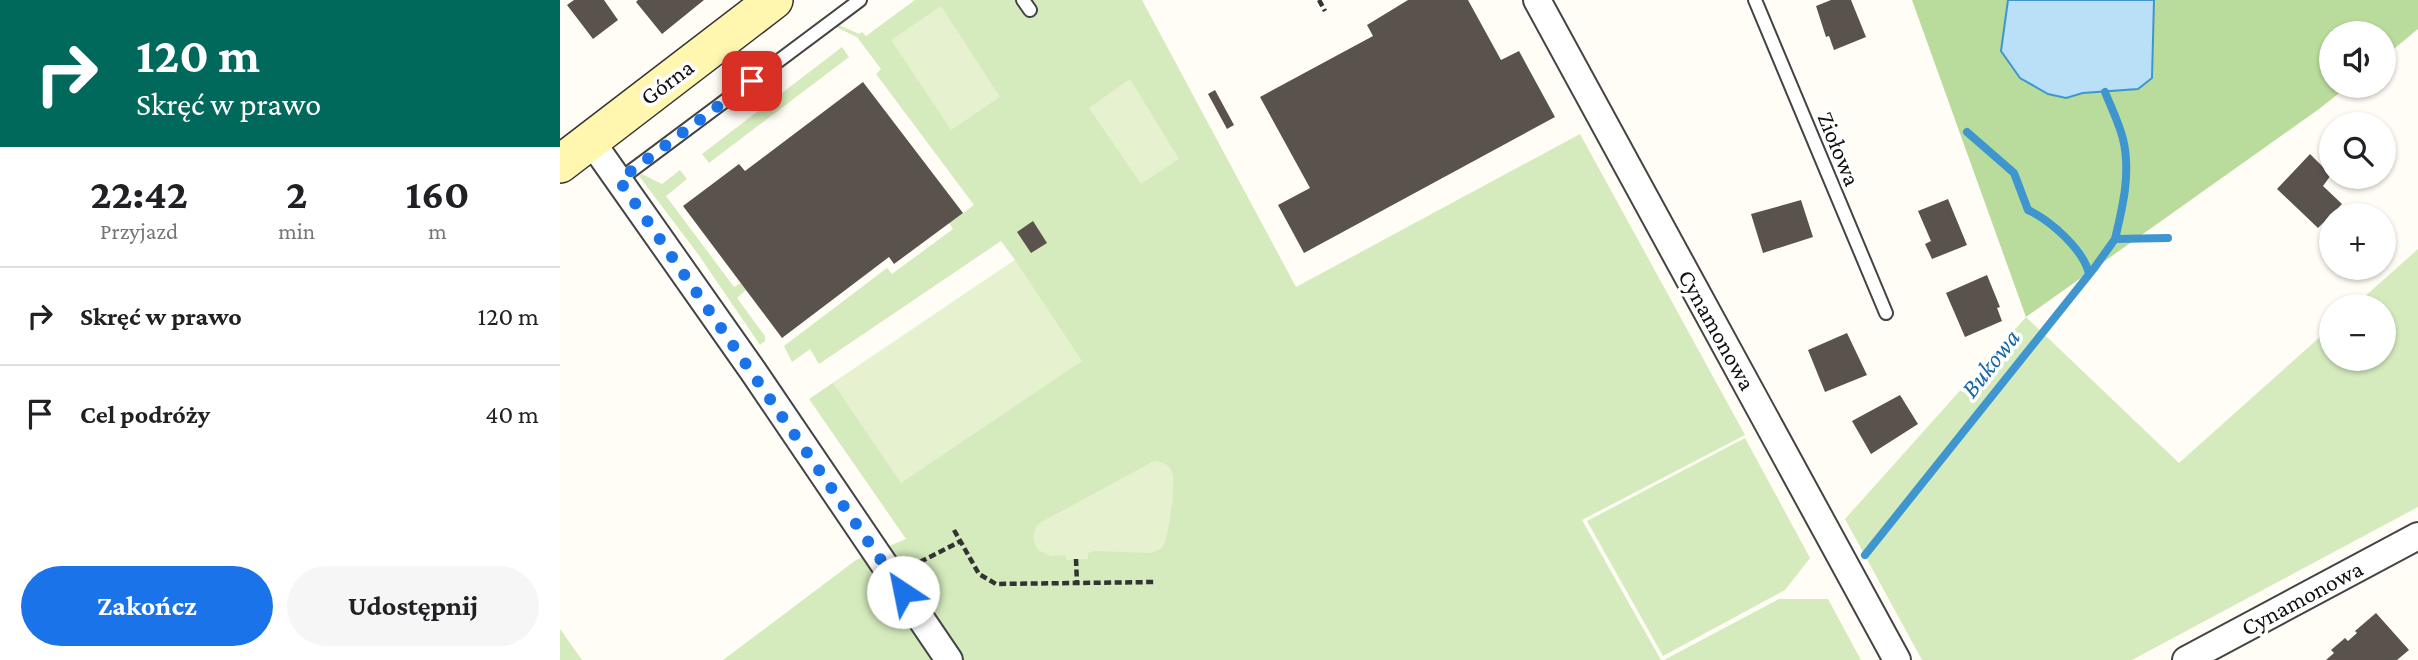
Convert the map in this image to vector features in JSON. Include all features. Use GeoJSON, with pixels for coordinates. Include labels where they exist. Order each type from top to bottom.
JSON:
{"type":"FeatureCollection","features":[{"type":"Feature","properties":{"kind":"street","name":"Górna"},"geometry":{"type":"LineString","coordinates":[[560,164],[774,0]]}},
{"type":"Feature","properties":{"kind":"street","name":"Cynamonowa"},"geometry":{"type":"LineString","coordinates":[[1537,0],[1897,660]]}},
{"type":"Feature","properties":{"kind":"street"},"geometry":{"type":"LineString","coordinates":[[591,141],[753,371],[949,660]]}},
{"type":"Feature","properties":{"kind":"street","name":"Cynamonowa"},"geometry":{"type":"LineString","coordinates":[[2186,660],[2418,536]]}},
{"type":"Feature","properties":{"kind":"lane"},"geometry":{"type":"LineString","coordinates":[[619,180],[860,0]]}},
{"type":"Feature","properties":{"kind":"lane","name":"Ziołowa"},"geometry":{"type":"LineString","coordinates":[[1755,0],[1886,313]]}},
{"type":"Feature","properties":{"kind":"path"},"geometry":{"type":"LineString","coordinates":[[1320,0],[1325,11]]}},
{"type":"Feature","properties":{"kind":"path"},"geometry":{"type":"LineString","coordinates":[[954,530],[979,574],[996,584],[1155,582]]}},
{"type":"Feature","properties":{"kind":"path"},"geometry":{"type":"LineString","coordinates":[[920,562],[960,542]]}},
{"type":"Feature","properties":{"kind":"path"},"geometry":{"type":"LineString","coordinates":[[1076,559],[1077,584]]}},
{"type":"Feature","properties":{"kind":"green space"},"geometry":{"type":"Polygon","coordinates":[[[915,0],[1142,0],[1296,287],[1580,134],[1745,435],[1582,520],[1661,660],[723,660],[856,560],[906,539],[809,399],[1015,260],[1001,241],[819,364],[810,349],[792,362],[784,346],[887,268],[892,274],[953,229],[949,223],[974,205],[876,74],[881,69],[857,37],[836,27],[839,25],[859,34],[862,32],[866,36],[915,0]]]}},
{"type":"Feature","properties":{"kind":"green space"},"geometry":{"type":"Polygon","coordinates":[[[1912,0],[2008,0],[2002,51],[2066,98],[2152,78],[2154,0],[2418,0],[2418,29],[2396,47],[2396,21],[2319,21],[2319,98],[2333,98],[2026,317],[1912,0]]]}},
{"type":"Feature","properties":{"kind":"green space"},"geometry":{"type":"Polygon","coordinates":[[[941,6],[1000,97],[951,130],[891,40],[941,6]]]}},
{"type":"Feature","properties":{"kind":"green space"},"geometry":{"type":"Polygon","coordinates":[[[842,47],[849,57],[709,163],[702,154],[842,47]]]}},
{"type":"Feature","properties":{"kind":"green space"},"geometry":{"type":"Polygon","coordinates":[[[1130,79],[1179,159],[1141,184],[1089,108],[1130,79]]]}},
{"type":"Feature","properties":{"kind":"green space"},"geometry":{"type":"Polygon","coordinates":[[[680,170],[687,179],[666,196],[734,287],[741,283],[746,290],[737,298],[765,336],[765,341],[760,345],[698,254],[639,176],[642,174],[662,184],[680,170]]]}},
{"type":"Feature","properties":{"kind":"green space"},"geometry":{"type":"Polygon","coordinates":[[[2418,249],[2418,507],[2132,660],[1922,660],[1845,519],[2026,317],[2179,463],[2319,338],[2319,371],[2396,371],[2396,294],[2367,294],[2383,280],[2396,280],[2396,269],[2418,249]]]}},
{"type":"Feature","properties":{"kind":"green space"},"geometry":{"type":"Polygon","coordinates":[[[1015,260],[1082,361],[901,483],[833,383],[1015,260]]]}},
{"type":"Feature","properties":{"kind":"green space"},"geometry":{"type":"Polygon","coordinates":[[[1745,438],[1810,558],[1785,590],[1663,656],[1587,521],[1745,438]]]}},
{"type":"Feature","properties":{"kind":"green space"},"geometry":{"type":"Polygon","coordinates":[[[1154,461],[1167,465],[1173,478],[1168,530],[1160,549],[1150,553],[1095,551],[1088,553],[1088,559],[1067,560],[1065,555],[1051,556],[1038,550],[1034,537],[1038,524],[1154,461]]]}},
{"type":"Feature","properties":{"kind":"green space"},"geometry":{"type":"Polygon","coordinates":[[[1779,599],[1828,599],[1861,660],[1664,660],[1779,599]]]}},
{"type":"Feature","properties":{"kind":"green space"},"geometry":{"type":"Polygon","coordinates":[[[560,629],[582,660],[560,660],[560,629]]]}},
{"type":"Feature","properties":{"kind":"water"},"geometry":{"type":"Polygon","coordinates":[[[2008,0],[2154,0],[2152,78],[2138,89],[2083,93],[2066,98],[2048,94],[2020,78],[2001,51],[2008,0]]]}},
{"type":"Feature","properties":{"kind":"building"},"geometry":{"type":"Polygon","coordinates":[[[574,0],[604,0],[618,20],[593,39],[567,5],[574,0]]]}},
{"type":"Feature","properties":{"kind":"building"},"geometry":{"type":"Polygon","coordinates":[[[704,0],[662,34],[636,2],[704,0]]]}},
{"type":"Feature","properties":{"kind":"building"},"geometry":{"type":"Polygon","coordinates":[[[1408,0],[1468,0],[1501,60],[1519,51],[1555,117],[1304,253],[1278,205],[1310,188],[1260,97],[1373,36],[1367,25],[1408,0]]]}},
{"type":"Feature","properties":{"kind":"building"},"geometry":{"type":"Polygon","coordinates":[[[1831,0],[1851,0],[1866,37],[1834,50],[1829,36],[1826,37],[1816,6],[1831,0]]]}},
{"type":"Feature","properties":{"kind":"building"},"geometry":{"type":"Polygon","coordinates":[[[863,82],[963,213],[894,264],[889,257],[782,338],[683,206],[739,164],[745,171],[863,82]]]}},
{"type":"Feature","properties":{"kind":"building"},"geometry":{"type":"Polygon","coordinates":[[[1215,90],[1234,125],[1227,129],[1208,94],[1215,90]]]}},
{"type":"Feature","properties":{"kind":"building"},"geometry":{"type":"Polygon","coordinates":[[[2310,154],[2319,163],[2319,189],[2326,189],[2341,203],[2319,203],[2318,228],[2277,189],[2310,154]]]}},
{"type":"Feature","properties":{"kind":"building"},"geometry":{"type":"Polygon","coordinates":[[[1948,199],[1967,245],[1932,259],[1925,244],[1931,241],[1918,211],[1948,199]]]}},
{"type":"Feature","properties":{"kind":"building"},"geometry":{"type":"Polygon","coordinates":[[[1801,200],[1813,237],[1763,253],[1751,214],[1801,200]]]}},
{"type":"Feature","properties":{"kind":"building"},"geometry":{"type":"Polygon","coordinates":[[[1033,221],[1047,243],[1031,253],[1017,232],[1033,221]]]}},
{"type":"Feature","properties":{"kind":"building"},"geometry":{"type":"Polygon","coordinates":[[[1987,275],[2000,307],[1997,308],[2002,321],[1965,337],[1946,293],[1987,275]]]}},
{"type":"Feature","properties":{"kind":"building"},"geometry":{"type":"Polygon","coordinates":[[[1847,333],[1867,375],[1825,392],[1808,350],[1847,333]]]}},
{"type":"Feature","properties":{"kind":"building"},"geometry":{"type":"Polygon","coordinates":[[[1900,395],[1918,424],[1871,454],[1852,421],[1900,395]]]}},
{"type":"Feature","properties":{"kind":"building"},"geometry":{"type":"Polygon","coordinates":[[[2376,613],[2409,650],[2397,660],[2326,660],[2334,653],[2331,650],[2345,638],[2348,641],[2357,633],[2355,631],[2376,613]]]}},
{"type":"Feature","properties":{"kind":"waterway"},"geometry":{"type":"LineString","coordinates":[[2105,92],[2121,133],[2126,164],[2123,202],[2115,239]]}},
{"type":"Feature","properties":{"kind":"waterway"},"geometry":{"type":"LineString","coordinates":[[1967,132],[2014,173],[2028,210],[2065,237],[2080,255],[2089,274]]}},
{"type":"Feature","properties":{"kind":"waterway","name":"Bukowa"},"geometry":{"type":"LineString","coordinates":[[1865,555],[2115,239],[2168,238]]}},
{"type":"Feature","properties":{"kind":"route"},"geometry":{"type":"LineString","coordinates":[[752,81],[619,180],[903,592]]}}]}
